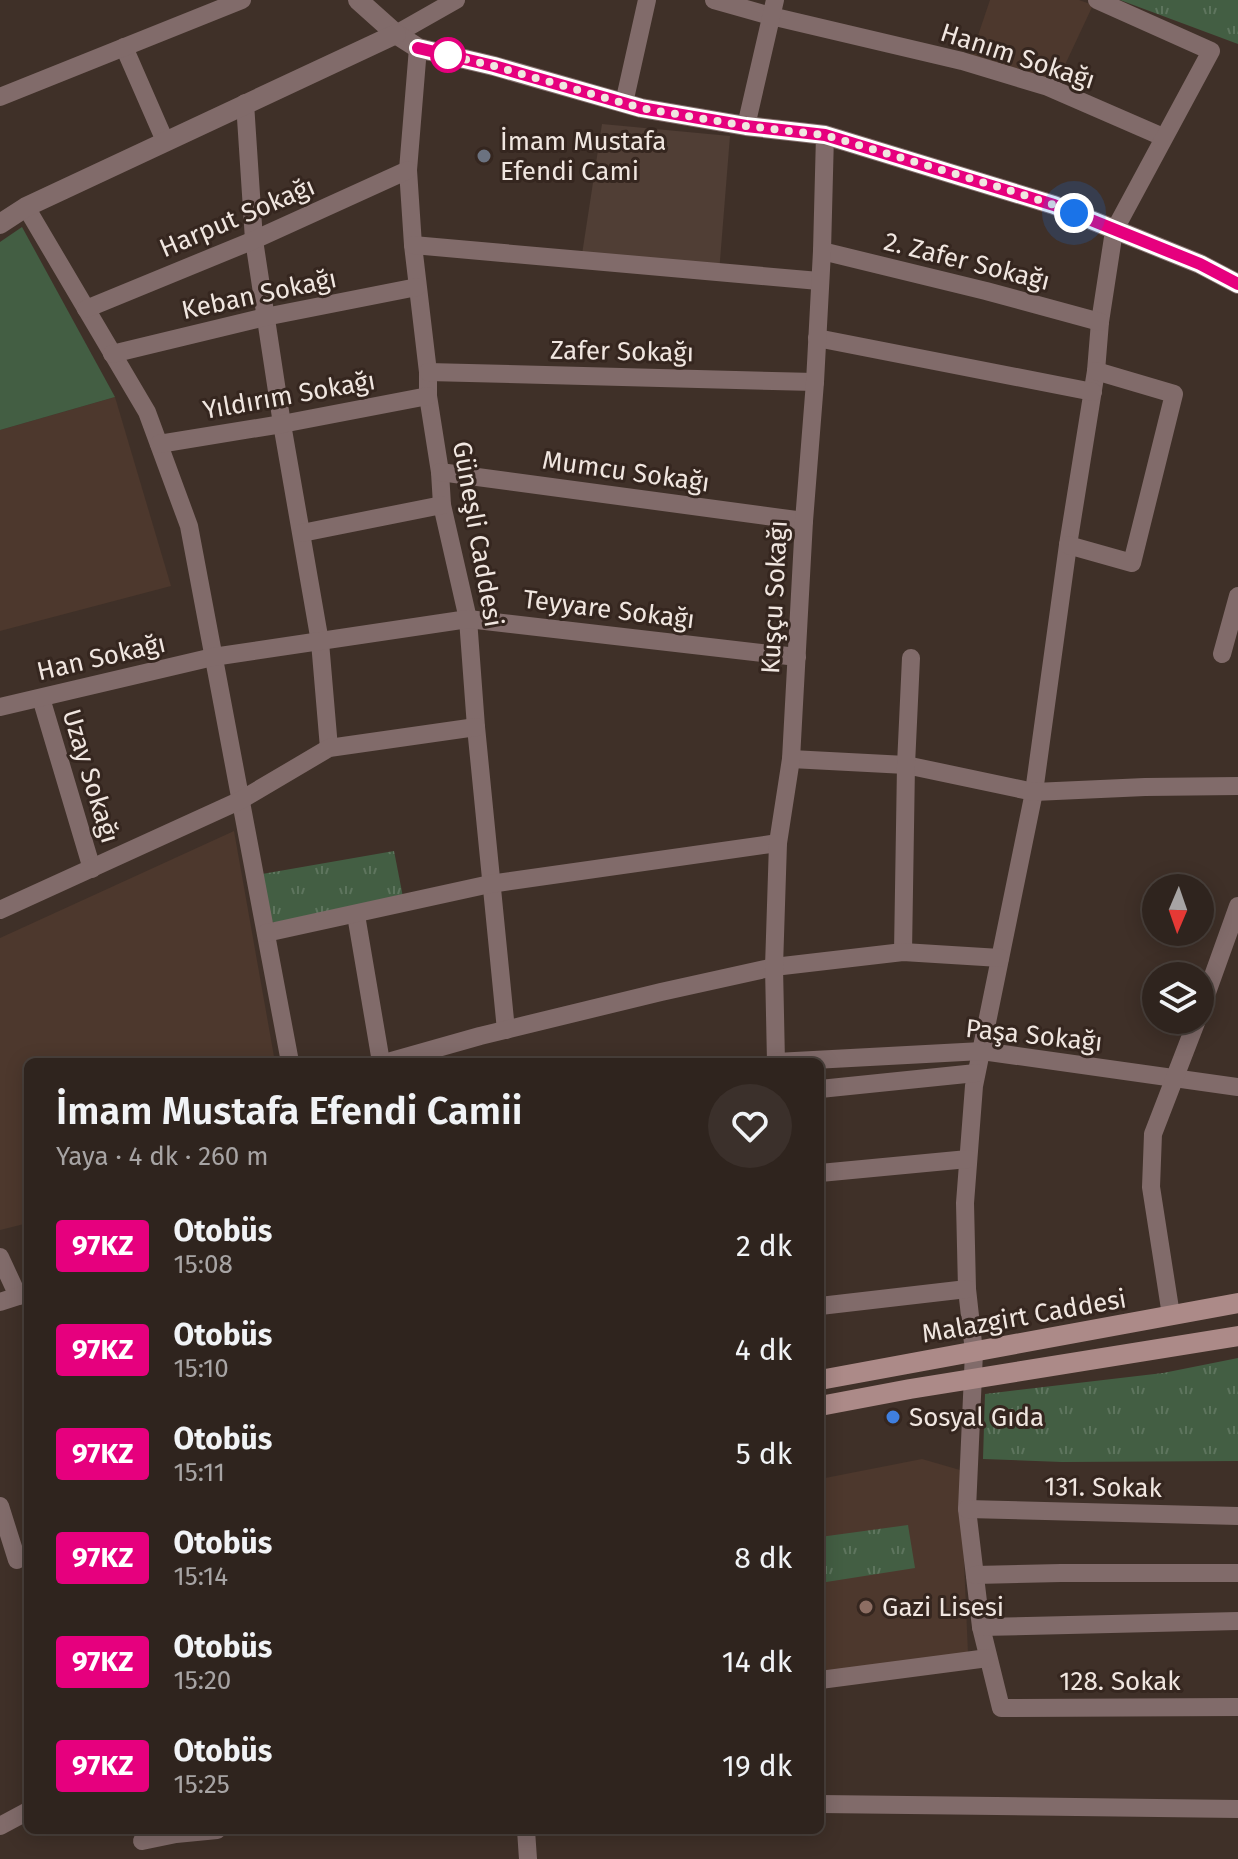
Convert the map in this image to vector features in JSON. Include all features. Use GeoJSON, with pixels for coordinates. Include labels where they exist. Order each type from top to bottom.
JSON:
{"type":"FeatureCollection","features":[{"type":"Feature","properties":{"kind":"main road","name":"Malazgirt Caddesi"},"geometry":{"type":"LineString","coordinates":[[824,1379],[1238,1303]]}},
{"type":"Feature","properties":{"kind":"main road","name":"Malazgirt Caddesi"},"geometry":{"type":"LineString","coordinates":[[824,1405],[1238,1336]]}},
{"type":"Feature","properties":{"kind":"street"},"geometry":{"type":"LineString","coordinates":[[0,97],[242,0]]}},
{"type":"Feature","properties":{"kind":"street"},"geometry":{"type":"LineString","coordinates":[[358,0],[396,34],[418,48],[641,108],[746,126],[825,135],[1054,205],[1200,264],[1238,284]]}},
{"type":"Feature","properties":{"kind":"street"},"geometry":{"type":"LineString","coordinates":[[0,224],[26,207],[396,34],[456,0]]}},
{"type":"Feature","properties":{"kind":"street"},"geometry":{"type":"LineString","coordinates":[[624,103],[647,0]]}},
{"type":"Feature","properties":{"kind":"street","name":"Hanım Sokağı"},"geometry":{"type":"LineString","coordinates":[[714,0],[773,8],[1048,87],[1163,137]]}},
{"type":"Feature","properties":{"kind":"street"},"geometry":{"type":"LineString","coordinates":[[824,1679],[988,1658],[981,1627],[967,1509],[974,1352],[967,1289],[965,1203],[976,1073],[1034,792],[1114,231],[1211,51],[1097,0]]}},
{"type":"Feature","properties":{"kind":"street"},"geometry":{"type":"LineString","coordinates":[[746,126],[773,8]]}},
{"type":"Feature","properties":{"kind":"street"},"geometry":{"type":"LineString","coordinates":[[124,47],[165,141]]}},
{"type":"Feature","properties":{"kind":"street","name":"Güneşli Caddesi"},"geometry":{"type":"LineString","coordinates":[[418,48],[408,170],[413,245],[442,505],[468,619],[490,884],[506,1030]]}},
{"type":"Feature","properties":{"kind":"street"},"geometry":{"type":"LineString","coordinates":[[245,103],[254,240],[320,642],[329,748]]}},
{"type":"Feature","properties":{"kind":"street","name":"Kuşçu Sokağı"},"geometry":{"type":"LineString","coordinates":[[776,1058],[774,967],[778,843],[791,759],[815,382],[825,135]]}},
{"type":"Feature","properties":{"kind":"street","name":"Harput Sokağı"},"geometry":{"type":"LineString","coordinates":[[86,309],[254,240],[408,170]]}},
{"type":"Feature","properties":{"kind":"street"},"geometry":{"type":"LineString","coordinates":[[26,207],[147,412],[189,526],[289,1058]]}},
{"type":"Feature","properties":{"kind":"street"},"geometry":{"type":"LineString","coordinates":[[413,245],[819,281]]}},
{"type":"Feature","properties":{"kind":"street","name":"2. Zafer Sokağı"},"geometry":{"type":"LineString","coordinates":[[822,251],[1100,322]]}},
{"type":"Feature","properties":{"kind":"street","name":"Keban Sokağı"},"geometry":{"type":"LineString","coordinates":[[112,354],[265,317],[417,287]]}},
{"type":"Feature","properties":{"kind":"street"},"geometry":{"type":"LineString","coordinates":[[817,338],[1093,392]]}},
{"type":"Feature","properties":{"kind":"street"},"geometry":{"type":"LineString","coordinates":[[1068,545],[1132,563],[1174,394],[1096,371]]}},
{"type":"Feature","properties":{"kind":"street","name":"Zafer Sokağı"},"geometry":{"type":"LineString","coordinates":[[428,372],[815,382]]}},
{"type":"Feature","properties":{"kind":"street","name":"Yıldırım Sokağı"},"geometry":{"type":"LineString","coordinates":[[159,444],[428,396]]}},
{"type":"Feature","properties":{"kind":"street","name":"Mumcu Sokağı"},"geometry":{"type":"LineString","coordinates":[[440,472],[804,521]]}},
{"type":"Feature","properties":{"kind":"street"},"geometry":{"type":"LineString","coordinates":[[302,533],[442,505]]}},
{"type":"Feature","properties":{"kind":"street"},"geometry":{"type":"LineString","coordinates":[[1222,654],[1238,596]]}},
{"type":"Feature","properties":{"kind":"street","name":"Teyyare Sokağı"},"geometry":{"type":"LineString","coordinates":[[320,642],[468,619],[797,657]]}},
{"type":"Feature","properties":{"kind":"street","name":"Han Sokağı"},"geometry":{"type":"LineString","coordinates":[[0,707],[213,657],[320,642]]}},
{"type":"Feature","properties":{"kind":"street"},"geometry":{"type":"LineString","coordinates":[[903,952],[911,658]]}},
{"type":"Feature","properties":{"kind":"street","name":"Uzay Sokağı"},"geometry":{"type":"LineString","coordinates":[[41,698],[92,869]]}},
{"type":"Feature","properties":{"kind":"street"},"geometry":{"type":"LineString","coordinates":[[0,910],[241,800],[329,748],[476,727]]}},
{"type":"Feature","properties":{"kind":"street"},"geometry":{"type":"LineString","coordinates":[[791,759],[906,765],[1034,792],[1238,786]]}},
{"type":"Feature","properties":{"kind":"street"},"geometry":{"type":"LineString","coordinates":[[266,933],[490,884],[778,843]]}},
{"type":"Feature","properties":{"kind":"street"},"geometry":{"type":"LineString","coordinates":[[1214,973],[1238,906]]}},
{"type":"Feature","properties":{"kind":"street"},"geometry":{"type":"LineString","coordinates":[[356,915],[380,1058]]}},
{"type":"Feature","properties":{"kind":"street"},"geometry":{"type":"LineString","coordinates":[[403,1058],[661,992],[774,967],[903,952],[1000,958]]}},
{"type":"Feature","properties":{"kind":"street"},"geometry":{"type":"LineString","coordinates":[[1171,1315],[1151,1187],[1153,1134],[1192,1034]]}},
{"type":"Feature","properties":{"kind":"street","name":"Paşa Sokağı"},"geometry":{"type":"LineString","coordinates":[[824,1059],[982,1051],[1238,1087]]}},
{"type":"Feature","properties":{"kind":"street","name":"Paşa Sokağı"},"geometry":{"type":"LineString","coordinates":[[824,1089],[976,1073]]}},
{"type":"Feature","properties":{"kind":"street"},"geometry":{"type":"LineString","coordinates":[[824,1173],[968,1159]]}},
{"type":"Feature","properties":{"kind":"street"},"geometry":{"type":"LineString","coordinates":[[0,1257],[15,1297]]}},
{"type":"Feature","properties":{"kind":"street"},"geometry":{"type":"LineString","coordinates":[[824,1306],[967,1289]]}},
{"type":"Feature","properties":{"kind":"street"},"geometry":{"type":"LineString","coordinates":[[0,1506],[17,1560]]}},
{"type":"Feature","properties":{"kind":"street","name":"131. Sokak"},"geometry":{"type":"LineString","coordinates":[[967,1509],[1238,1516]]}},
{"type":"Feature","properties":{"kind":"street"},"geometry":{"type":"LineString","coordinates":[[975,1575],[1238,1573]]}},
{"type":"Feature","properties":{"kind":"street"},"geometry":{"type":"LineString","coordinates":[[981,1627],[1238,1621]]}},
{"type":"Feature","properties":{"kind":"street","name":"128. Sokak"},"geometry":{"type":"LineString","coordinates":[[988,1658],[1001,1708],[1238,1707]]}},
{"type":"Feature","properties":{"kind":"street"},"geometry":{"type":"LineString","coordinates":[[824,1804],[1238,1809]]}},
{"type":"Feature","properties":{"kind":"street"},"geometry":{"type":"LineString","coordinates":[[0,1826],[24,1813]]}},
{"type":"Feature","properties":{"kind":"street"},"geometry":{"type":"LineString","coordinates":[[143,1843],[176,1834]]}},
{"type":"Feature","properties":{"kind":"street"},"geometry":{"type":"LineString","coordinates":[[526,1834],[528,1859]]}},
{"type":"Feature","properties":{"kind":"shaded area"},"geometry":{"type":"Polygon","coordinates":[[[990,0],[1079,0],[1093,5],[1056,84],[970,59],[990,0]]]}},
{"type":"Feature","properties":{"kind":"shaded area"},"geometry":{"type":"Polygon","coordinates":[[[602,124],[730,136],[719,273],[581,261],[602,124]]]}},
{"type":"Feature","properties":{"kind":"shaded area"},"geometry":{"type":"Polygon","coordinates":[[[115,397],[171,586],[0,631],[0,430],[115,397]]]}},
{"type":"Feature","properties":{"kind":"shaded area"},"geometry":{"type":"Polygon","coordinates":[[[234,831],[274,1058],[24,1058],[24,1224],[0,1230],[0,938],[234,831]]]}},
{"type":"Feature","properties":{"kind":"shaded area"},"geometry":{"type":"Polygon","coordinates":[[[922,1459],[960,1470],[968,1653],[824,1672],[824,1478],[922,1459]]]}},
{"type":"Feature","properties":{"kind":"green space"},"geometry":{"type":"Polygon","coordinates":[[[1120,0],[1238,0],[1238,44],[1120,0]]]}},
{"type":"Feature","properties":{"kind":"green space"},"geometry":{"type":"Polygon","coordinates":[[[22,227],[115,397],[0,430],[0,242],[22,227]]]}},
{"type":"Feature","properties":{"kind":"green space"},"geometry":{"type":"Polygon","coordinates":[[[394,851],[403,897],[275,924],[270,919],[262,874],[394,851]]]}},
{"type":"Feature","properties":{"kind":"green space"},"geometry":{"type":"Polygon","coordinates":[[[1238,1358],[1238,1461],[983,1459],[985,1394],[1163,1373],[1238,1358]]]}},
{"type":"Feature","properties":{"kind":"green space"},"geometry":{"type":"Polygon","coordinates":[[[908,1525],[915,1568],[824,1582],[824,1536],[908,1525]]]}},
{"type":"Feature","properties":{"kind":"bus line","name":"97KZ"},"geometry":{"type":"LineString","coordinates":[[418,48],[641,108],[746,126],[825,135],[1054,205],[1200,264],[1238,284]]}},
{"type":"Feature","properties":{"kind":"place","name":"İmam Mustafa Efendi Cami"},"geometry":{"type":"Point","coordinates":[484,156]}},
{"type":"Feature","properties":{"kind":"place","name":"Sosyal Gıda"},"geometry":{"type":"Point","coordinates":[893,1417]}},
{"type":"Feature","properties":{"kind":"place","name":"Gazi Lisesi"},"geometry":{"type":"Point","coordinates":[866,1607]}},
{"type":"Feature","properties":{"kind":"route"},"geometry":{"type":"LineString","coordinates":[[448,55],[443,54],[641,108],[746,126],[825,135],[1074,213]]}}]}
